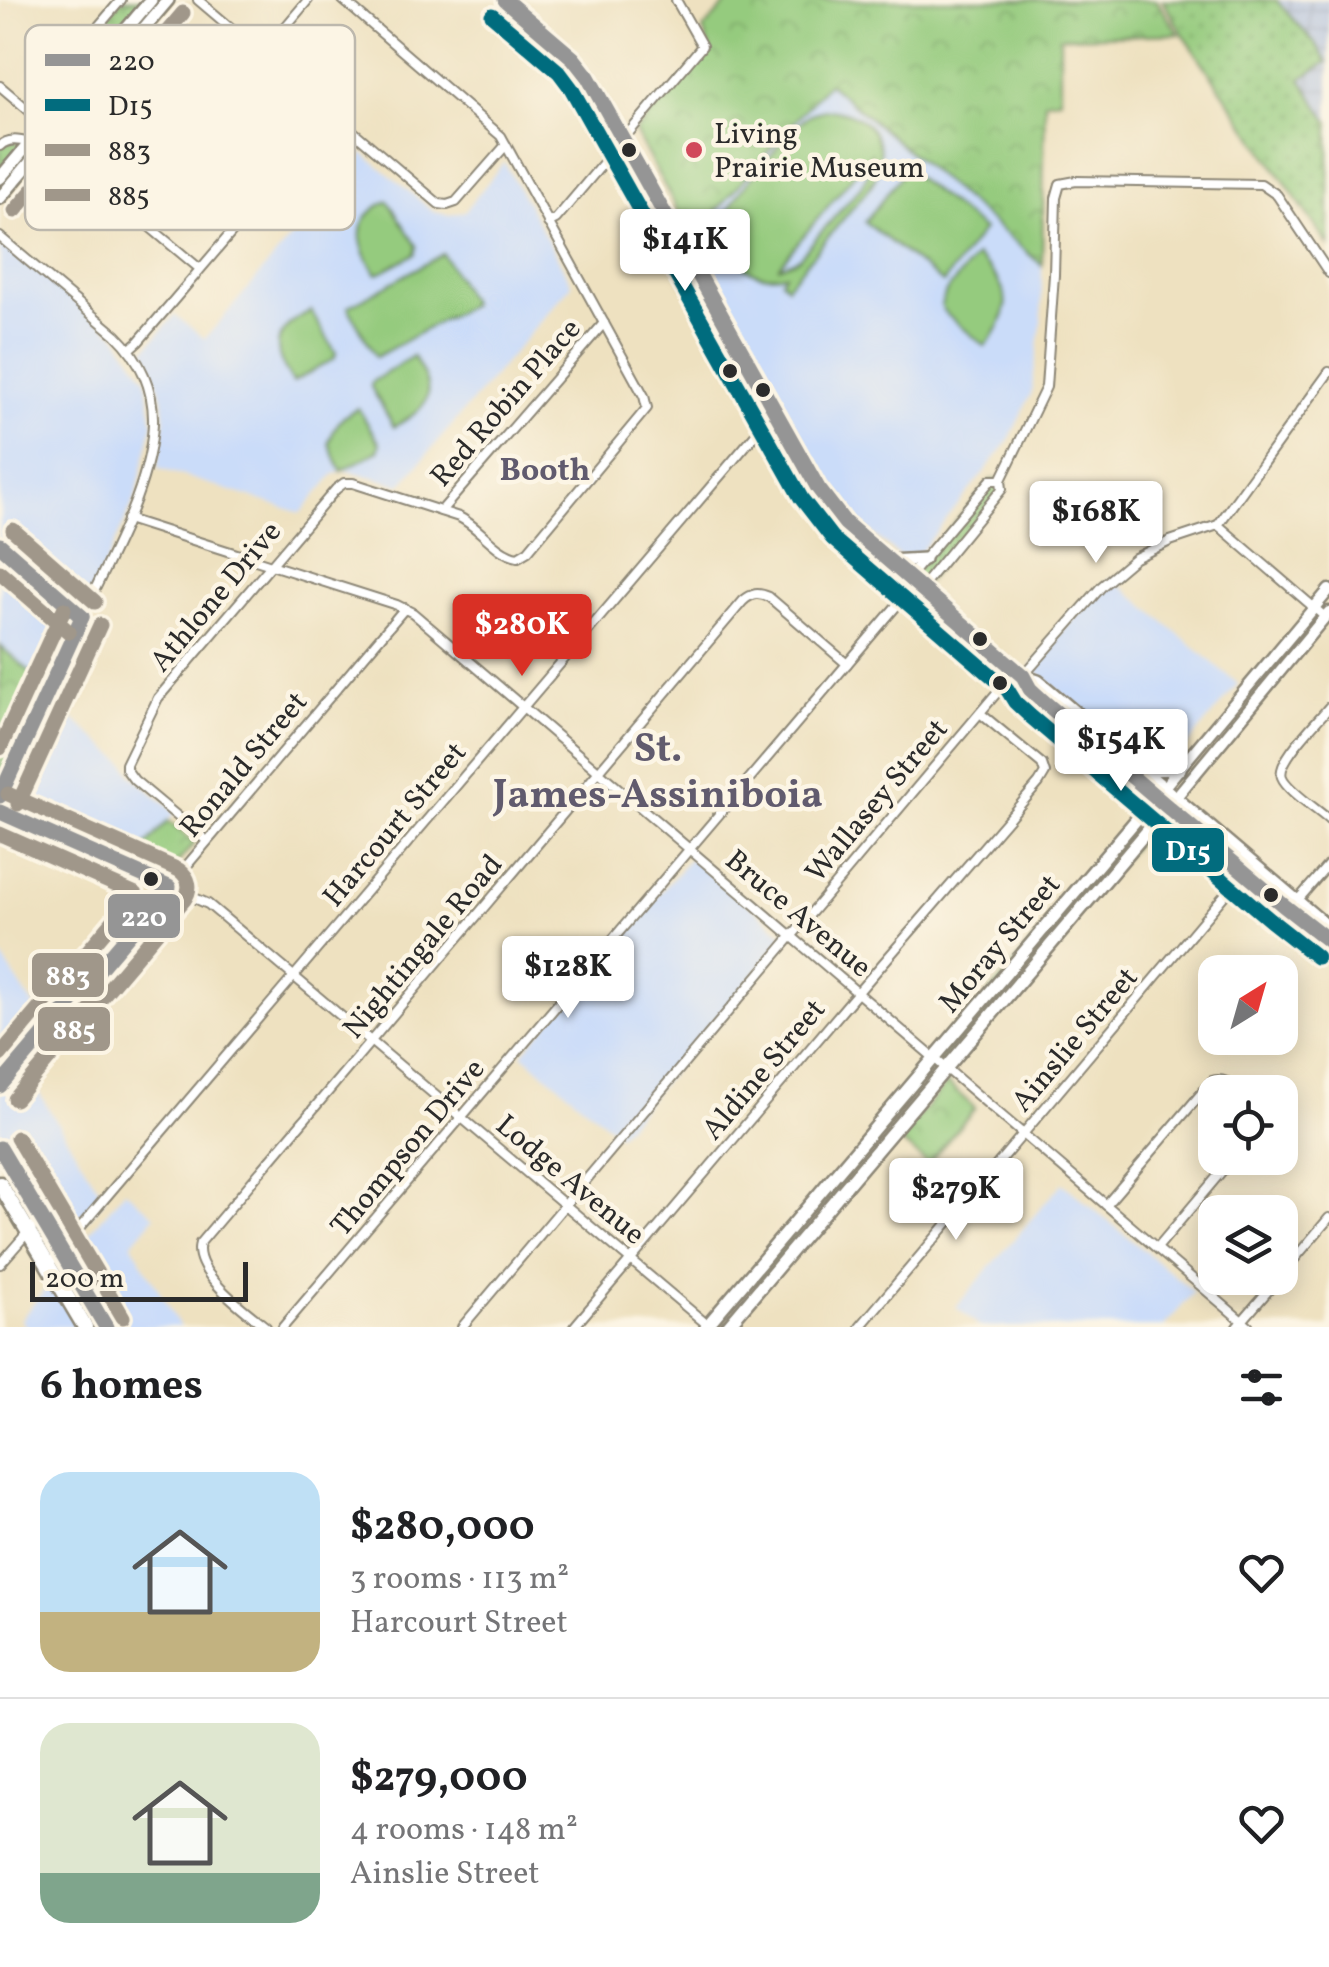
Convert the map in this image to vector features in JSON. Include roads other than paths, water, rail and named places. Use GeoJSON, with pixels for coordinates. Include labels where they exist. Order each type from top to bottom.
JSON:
{"type":"FeatureCollection","features":[{"type":"Feature","properties":{"kind":"highway"},"geometry":{"type":"LineString","coordinates":[[0,1148],[106,1327]]}},
{"type":"Feature","properties":{"kind":"highway"},"geometry":{"type":"LineString","coordinates":[[0,1184],[86,1327]]}},
{"type":"Feature","properties":{"kind":"main road"},"geometry":{"type":"LineString","coordinates":[[130,25],[151,0]]}},
{"type":"Feature","properties":{"kind":"main road"},"geometry":{"type":"LineString","coordinates":[[145,25],[168,0]]}},
{"type":"Feature","properties":{"kind":"main road"},"geometry":{"type":"LineString","coordinates":[[505,0],[573,58],[588,77],[810,476],[833,508],[888,562],[1019,673],[1038,682],[1144,770],[1160,792]]}},
{"type":"Feature","properties":{"kind":"main road"},"geometry":{"type":"LineString","coordinates":[[0,178],[25,148]]}},
{"type":"Feature","properties":{"kind":"main road"},"geometry":{"type":"LineString","coordinates":[[0,198],[25,163]]}},
{"type":"Feature","properties":{"kind":"main road"},"geometry":{"type":"LineString","coordinates":[[888,562],[924,560]]}},
{"type":"Feature","properties":{"kind":"main road"},"geometry":{"type":"LineString","coordinates":[[1019,673],[1030,690],[1329,928]]}},
{"type":"Feature","properties":{"kind":"main road"},"geometry":{"type":"LineString","coordinates":[[1144,770],[1180,769]]}},
{"type":"Feature","properties":{"kind":"main road","name":"Moray Street"},"geometry":{"type":"LineString","coordinates":[[708,1326],[1160,792]]}},
{"type":"Feature","properties":{"kind":"main road"},"geometry":{"type":"LineString","coordinates":[[1172,802],[1244,872],[1329,940]]}},
{"type":"Feature","properties":{"kind":"main road","name":"Moray Street"},"geometry":{"type":"LineString","coordinates":[[727,1327],[1172,802]]}},
{"type":"Feature","properties":{"kind":"street"},"geometry":{"type":"LineString","coordinates":[[99,25],[120,0]]}},
{"type":"Feature","properties":{"kind":"street"},"geometry":{"type":"LineString","coordinates":[[198,0],[228,25]]}},
{"type":"Feature","properties":{"kind":"street"},"geometry":{"type":"LineString","coordinates":[[287,25],[308,0]]}},
{"type":"Feature","properties":{"kind":"street","name":"Athlone Drive"},"geometry":{"type":"LineString","coordinates":[[207,842],[134,780],[126,764],[158,698],[336,489],[353,483],[442,511],[468,522],[508,555],[518,557],[646,412],[644,396],[495,129],[343,0]]}},
{"type":"Feature","properties":{"kind":"street"},"geometry":{"type":"LineString","coordinates":[[548,224],[702,46],[676,0]]}},
{"type":"Feature","properties":{"kind":"street"},"geometry":{"type":"LineString","coordinates":[[0,86],[25,107]]}},
{"type":"Feature","properties":{"kind":"street"},"geometry":{"type":"LineString","coordinates":[[355,133],[447,206],[456,202],[506,145]]}},
{"type":"Feature","properties":{"kind":"street"},"geometry":{"type":"LineString","coordinates":[[0,146],[13,140],[25,142]]}},
{"type":"Feature","properties":{"kind":"street","name":"Thompson Drive"},"geometry":{"type":"LineString","coordinates":[[282,1327],[915,583],[1002,488],[1001,480],[1046,387],[1060,184],[1076,180],[1262,184],[1277,195],[1329,273]]}},
{"type":"Feature","properties":{"kind":"street"},"geometry":{"type":"LineString","coordinates":[[153,230],[200,269]]}},
{"type":"Feature","properties":{"kind":"street"},"geometry":{"type":"LineString","coordinates":[[130,349],[233,230]]}},
{"type":"Feature","properties":{"kind":"street"},"geometry":{"type":"LineString","coordinates":[[0,237],[130,349],[149,388],[153,424],[145,469],[127,518],[0,796]]}},
{"type":"Feature","properties":{"kind":"street","name":"Red Robin Place"},"geometry":{"type":"LineString","coordinates":[[442,511],[604,324]]}},
{"type":"Feature","properties":{"kind":"street"},"geometry":{"type":"LineString","coordinates":[[1327,615],[1218,524],[1329,372]]}},
{"type":"Feature","properties":{"kind":"street","name":"Harcourt Street"},"geometry":{"type":"LineString","coordinates":[[49,1264],[765,422],[776,416]]}},
{"type":"Feature","properties":{"kind":"street","name":"Thompson Drive"},"geometry":{"type":"LineString","coordinates":[[915,583],[924,560],[991,480],[1001,480]]}},
{"type":"Feature","properties":{"kind":"street"},"geometry":{"type":"LineString","coordinates":[[458,490],[456,504],[468,522]]}},
{"type":"Feature","properties":{"kind":"street","name":"Bruce Avenue"},"geometry":{"type":"LineString","coordinates":[[127,518],[404,608],[424,621],[1242,1325]]}},
{"type":"Feature","properties":{"kind":"street","name":"Wallasey Street"},"geometry":{"type":"LineString","coordinates":[[462,1327],[980,713],[1102,586],[1135,558],[1218,524]]}},
{"type":"Feature","properties":{"kind":"street"},"geometry":{"type":"LineString","coordinates":[[0,545],[82,617]]}},
{"type":"Feature","properties":{"kind":"street","name":"Moray Street"},"geometry":{"type":"LineString","coordinates":[[1160,792],[1329,590]]}},
{"type":"Feature","properties":{"kind":"street","name":"Nightingale Road"},"geometry":{"type":"LineString","coordinates":[[266,1327],[216,1284],[199,1256],[198,1246],[750,595],[770,597],[847,664]]}},
{"type":"Feature","properties":{"kind":"street","name":"Ronald Street"},"geometry":{"type":"LineString","coordinates":[[0,1086],[404,608]]}},
{"type":"Feature","properties":{"kind":"street","name":"Moray Street"},"geometry":{"type":"LineString","coordinates":[[1172,802],[1327,615]]}},
{"type":"Feature","properties":{"kind":"street"},"geometry":{"type":"LineString","coordinates":[[1329,707],[1286,758],[1281,771],[1286,783],[1329,820]]}},
{"type":"Feature","properties":{"kind":"street","name":"Aldine Street"},"geometry":{"type":"LineString","coordinates":[[574,1327],[1044,776],[1042,764],[980,713]]}},
{"type":"Feature","properties":{"kind":"street","name":"Lodge Avenue"},"geometry":{"type":"LineString","coordinates":[[0,812],[208,904],[708,1326]]}},
{"type":"Feature","properties":{"kind":"street"},"geometry":{"type":"LineString","coordinates":[[0,825],[18,820]]}},
{"type":"Feature","properties":{"kind":"street"},"geometry":{"type":"LineString","coordinates":[[1298,900],[1329,864]]}},
{"type":"Feature","properties":{"kind":"street","name":"Ainslie Street"},"geometry":{"type":"LineString","coordinates":[[860,1327],[1244,872]]}},
{"type":"Feature","properties":{"kind":"street"},"geometry":{"type":"LineString","coordinates":[[1106,1205],[1198,1097]]}},
{"type":"Feature","properties":{"kind":"street"},"geometry":{"type":"LineString","coordinates":[[1157,1248],[1219,1175]]}},
{"type":"Feature","properties":{"kind":"street"},"geometry":{"type":"LineString","coordinates":[[0,1264],[42,1216]]}},
{"type":"Feature","properties":{"kind":"street"},"geometry":{"type":"LineString","coordinates":[[1298,1255],[1329,1218]]}},
{"type":"Feature","properties":{"kind":"street"},"geometry":{"type":"LineString","coordinates":[[1242,1325],[1265,1295]]}},
{"type":"Feature","properties":{"kind":"place","name":"Living Prairie Museum"},"geometry":{"type":"Point","coordinates":[694,150]}},
{"type":"Feature","properties":{"kind":"district","name":"Booth"},"geometry":{"type":"Point","coordinates":[545,469]}},
{"type":"Feature","properties":{"kind":"district","name":"St. James-Assiniboia"},"geometry":{"type":"Point","coordinates":[658,770]}}]}
